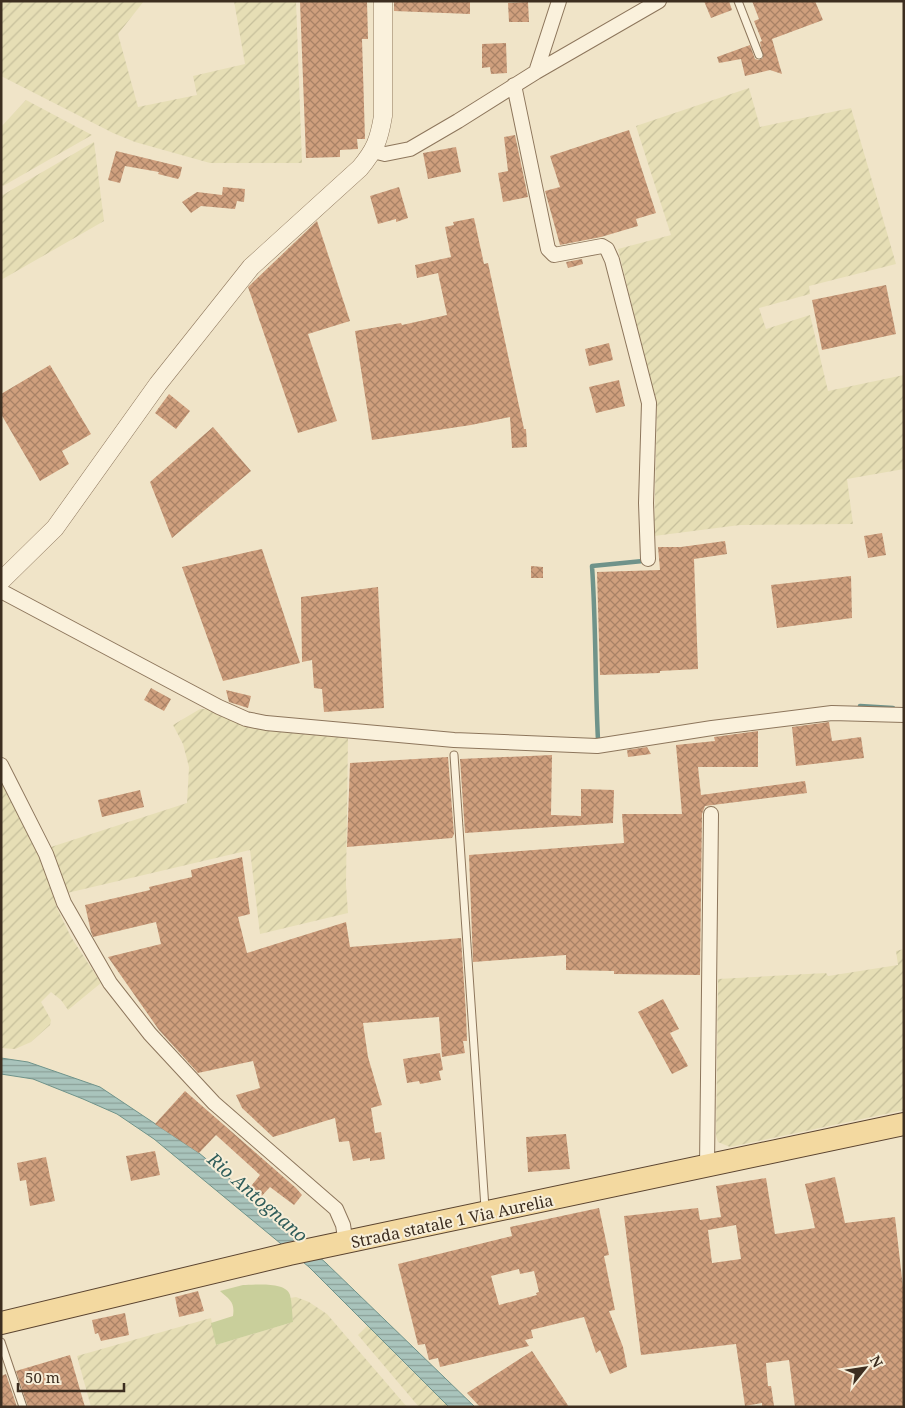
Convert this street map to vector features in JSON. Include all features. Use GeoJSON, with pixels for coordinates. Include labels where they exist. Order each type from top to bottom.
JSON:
{"type":"FeatureCollection","features":[{"type":"Feature","properties":{"kind":"main road","name":"Strada statale 1 Via Aurelia"},"geometry":{"type":"LineString","coordinates":[[1,1323],[290,1254],[904,1124]]}},
{"type":"Feature","properties":{"kind":"street"},"geometry":{"type":"LineString","coordinates":[[1,581],[55,528],[158,384],[251,266],[360,168],[374,151],[380,134],[383,116],[383,1]]}},
{"type":"Feature","properties":{"kind":"street"},"geometry":{"type":"LineString","coordinates":[[536,72],[559,1]]}},
{"type":"Feature","properties":{"kind":"street"},"geometry":{"type":"LineString","coordinates":[[374,151],[385,154],[410,149],[514,85],[659,1]]}},
{"type":"Feature","properties":{"kind":"street"},"geometry":{"type":"LineString","coordinates":[[514,85],[548,249],[554,255],[563,255],[602,246],[607,249],[612,260],[649,403],[646,503],[648,560]]}},
{"type":"Feature","properties":{"kind":"street"},"geometry":{"type":"LineString","coordinates":[[1,591],[219,707],[246,719],[266,723],[454,740],[597,746],[712,728],[832,713],[904,715]]}},
{"type":"Feature","properties":{"kind":"street"},"geometry":{"type":"LineString","coordinates":[[1,765],[38,837],[64,903],[110,983],[150,1034],[214,1103],[336,1209],[343,1225],[342,1244]]}},
{"type":"Feature","properties":{"kind":"street"},"geometry":{"type":"LineString","coordinates":[[707,1166],[711,814]]}},
{"type":"Feature","properties":{"kind":"lane"},"geometry":{"type":"LineString","coordinates":[[738,1],[759,55]]}},
{"type":"Feature","properties":{"kind":"lane"},"geometry":{"type":"LineString","coordinates":[[454,755],[458,844],[473,1015],[485,1214]]}},
{"type":"Feature","properties":{"kind":"lane"},"geometry":{"type":"LineString","coordinates":[[1,1342],[22,1407]]}},
{"type":"Feature","properties":{"kind":"shaded area"},"geometry":{"type":"Polygon","coordinates":[[[1,1],[144,1],[118,34],[138,107],[197,95],[193,76],[245,64],[234,1],[296,1],[302,163],[210,163],[135,142],[113,133],[1,76],[1,1]]]}},
{"type":"Feature","properties":{"kind":"shaded area"},"geometry":{"type":"Polygon","coordinates":[[[749,88],[760,127],[851,108],[896,264],[809,286],[810,294],[759,308],[766,329],[810,315],[828,391],[904,375],[904,469],[847,479],[853,524],[740,525],[654,536],[657,407],[618,249],[671,235],[636,126],[749,88]]]}},
{"type":"Feature","properties":{"kind":"shaded area"},"geometry":{"type":"Polygon","coordinates":[[[26,100],[92,135],[3,186],[1,184],[1,127],[26,100]]]}},
{"type":"Feature","properties":{"kind":"shaded area"},"geometry":{"type":"Polygon","coordinates":[[[94,142],[104,221],[1,280],[1,196],[94,142]]]}},
{"type":"Feature","properties":{"kind":"shaded area"},"geometry":{"type":"Polygon","coordinates":[[[200,709],[206,709],[256,729],[348,737],[346,885],[348,913],[260,934],[250,850],[67,893],[50,851],[51,847],[187,803],[189,767],[183,744],[173,725],[200,709]]]}},
{"type":"Feature","properties":{"kind":"shaded area"},"geometry":{"type":"Polygon","coordinates":[[[1,778],[42,857],[57,908],[71,937],[101,983],[68,1010],[61,1000],[51,992],[41,1002],[51,1020],[50,1025],[31,1042],[15,1049],[1,1048],[1,778]]]}},
{"type":"Feature","properties":{"kind":"shaded area"},"geometry":{"type":"Polygon","coordinates":[[[904,949],[904,1110],[730,1147],[718,1142],[716,1136],[718,979],[826,973],[828,976],[898,965],[896,951],[904,949]]]}},
{"type":"Feature","properties":{"kind":"shaded area"},"geometry":{"type":"Polygon","coordinates":[[[296,1297],[309,1302],[327,1314],[407,1407],[91,1407],[77,1356],[211,1318],[216,1345],[293,1322],[290,1298],[296,1297]]]}},
{"type":"Feature","properties":{"kind":"shaded area"},"geometry":{"type":"Polygon","coordinates":[[[368,1325],[449,1407],[419,1407],[358,1335],[368,1325]]]}},
{"type":"Feature","properties":{"kind":"green space"},"geometry":{"type":"Polygon","coordinates":[[[243,1285],[269,1285],[283,1288],[291,1298],[293,1322],[216,1345],[211,1323],[233,1316],[231,1302],[220,1291],[243,1285]]]}},
{"type":"Feature","properties":{"kind":"water"},"geometry":{"type":"Polygon","coordinates":[[[1,1058],[28,1062],[100,1087],[199,1153],[326,1263],[475,1407],[449,1407],[309,1267],[154,1139],[117,1114],[83,1099],[33,1079],[1,1074],[1,1058]]]}},
{"type":"Feature","properties":{"kind":"building"},"geometry":{"type":"Polygon","coordinates":[[[300,1],[367,1],[368,39],[362,39],[365,139],[357,139],[358,149],[340,150],[340,157],[306,158],[300,1]]]}},
{"type":"Feature","properties":{"kind":"building"},"geometry":{"type":"Polygon","coordinates":[[[394,1],[470,1],[470,14],[394,11],[394,1]]]}},
{"type":"Feature","properties":{"kind":"building"},"geometry":{"type":"Polygon","coordinates":[[[704,1],[729,1],[732,10],[711,18],[704,1]]]}},
{"type":"Feature","properties":{"kind":"building"},"geometry":{"type":"Polygon","coordinates":[[[752,1],[815,1],[823,20],[772,39],[782,74],[770,70],[745,76],[741,59],[719,63],[717,57],[750,45],[755,59],[763,58],[760,42],[762,41],[754,21],[759,19],[752,1]]]}},
{"type":"Feature","properties":{"kind":"building"},"geometry":{"type":"Polygon","coordinates":[[[528,2],[529,22],[509,22],[508,3],[528,2]]]}},
{"type":"Feature","properties":{"kind":"building"},"geometry":{"type":"Polygon","coordinates":[[[506,43],[507,73],[491,74],[490,67],[482,68],[482,44],[506,43]]]}},
{"type":"Feature","properties":{"kind":"building"},"geometry":{"type":"Polygon","coordinates":[[[629,130],[656,213],[636,219],[638,226],[601,237],[560,245],[545,191],[560,187],[550,156],[629,130]]]}},
{"type":"Feature","properties":{"kind":"building"},"geometry":{"type":"Polygon","coordinates":[[[515,135],[528,197],[503,202],[498,173],[508,171],[504,137],[515,135]]]}},
{"type":"Feature","properties":{"kind":"building"},"geometry":{"type":"Polygon","coordinates":[[[456,147],[461,172],[428,179],[423,153],[456,147]]]}},
{"type":"Feature","properties":{"kind":"building"},"geometry":{"type":"Polygon","coordinates":[[[116,151],[182,167],[180,176],[178,179],[158,174],[159,172],[125,166],[120,183],[108,180],[116,151]]]}},
{"type":"Feature","properties":{"kind":"building"},"geometry":{"type":"Polygon","coordinates":[[[223,187],[245,189],[244,202],[237,201],[235,209],[201,206],[191,213],[182,202],[197,192],[222,195],[223,187]]]}},
{"type":"Feature","properties":{"kind":"building"},"geometry":{"type":"Polygon","coordinates":[[[399,187],[408,218],[396,222],[396,219],[378,224],[370,196],[399,187]]]}},
{"type":"Feature","properties":{"kind":"building"},"geometry":{"type":"Polygon","coordinates":[[[474,218],[484,264],[488,263],[524,429],[526,429],[527,447],[512,448],[510,417],[372,440],[355,331],[401,323],[402,325],[447,315],[438,273],[417,278],[415,265],[451,257],[445,227],[454,225],[453,222],[474,218]]]}},
{"type":"Feature","properties":{"kind":"building"},"geometry":{"type":"Polygon","coordinates":[[[317,221],[350,321],[308,334],[337,421],[298,433],[248,287],[317,221]]]}},
{"type":"Feature","properties":{"kind":"building"},"geometry":{"type":"Polygon","coordinates":[[[582,259],[583,264],[568,268],[566,262],[582,259]]]}},
{"type":"Feature","properties":{"kind":"building"},"geometry":{"type":"Polygon","coordinates":[[[886,285],[896,334],[822,350],[812,300],[886,285]]]}},
{"type":"Feature","properties":{"kind":"building"},"geometry":{"type":"Polygon","coordinates":[[[609,343],[613,360],[589,366],[585,349],[609,343]]]}},
{"type":"Feature","properties":{"kind":"building"},"geometry":{"type":"Polygon","coordinates":[[[50,365],[91,434],[62,451],[69,464],[40,481],[1,414],[1,394],[50,365]]]}},
{"type":"Feature","properties":{"kind":"building"},"geometry":{"type":"Polygon","coordinates":[[[619,380],[625,406],[596,413],[589,387],[619,380]]]}},
{"type":"Feature","properties":{"kind":"building"},"geometry":{"type":"Polygon","coordinates":[[[169,394],[190,411],[176,429],[155,413],[169,394]]]}},
{"type":"Feature","properties":{"kind":"building"},"geometry":{"type":"Polygon","coordinates":[[[213,427],[251,471],[172,538],[150,482],[213,427]]]}},
{"type":"Feature","properties":{"kind":"building"},"geometry":{"type":"Polygon","coordinates":[[[882,533],[886,555],[868,558],[864,536],[882,533]]]}},
{"type":"Feature","properties":{"kind":"building"},"geometry":{"type":"Polygon","coordinates":[[[725,541],[727,554],[694,559],[698,669],[660,671],[660,673],[600,675],[597,572],[660,570],[658,547],[681,547],[725,541]]]}},
{"type":"Feature","properties":{"kind":"building"},"geometry":{"type":"Polygon","coordinates":[[[262,549],[300,663],[223,681],[182,567],[262,549]]]}},
{"type":"Feature","properties":{"kind":"building"},"geometry":{"type":"Polygon","coordinates":[[[531,566],[543,567],[543,578],[531,578],[531,566]]]}},
{"type":"Feature","properties":{"kind":"building"},"geometry":{"type":"Polygon","coordinates":[[[851,576],[852,618],[777,628],[771,585],[851,576]]]}},
{"type":"Feature","properties":{"kind":"building"},"geometry":{"type":"Polygon","coordinates":[[[378,587],[384,708],[324,712],[322,689],[314,688],[312,660],[302,662],[301,597],[378,587]]]}},
{"type":"Feature","properties":{"kind":"building"},"geometry":{"type":"Polygon","coordinates":[[[151,688],[171,699],[164,711],[144,700],[151,688]]]}},
{"type":"Feature","properties":{"kind":"building"},"geometry":{"type":"Polygon","coordinates":[[[226,690],[251,696],[248,708],[229,702],[226,690]]]}},
{"type":"Feature","properties":{"kind":"building"},"geometry":{"type":"Polygon","coordinates":[[[829,722],[832,741],[861,737],[864,758],[796,766],[792,727],[829,722]]]}},
{"type":"Feature","properties":{"kind":"building"},"geometry":{"type":"Polygon","coordinates":[[[758,731],[758,767],[698,767],[701,795],[805,781],[807,793],[705,806],[702,814],[700,975],[614,974],[614,971],[566,970],[566,955],[473,962],[469,855],[624,843],[622,814],[682,814],[676,745],[715,741],[714,737],[758,731]]]}},
{"type":"Feature","properties":{"kind":"building"},"geometry":{"type":"Polygon","coordinates":[[[647,747],[651,754],[628,757],[627,750],[647,747]]]}},
{"type":"Feature","properties":{"kind":"building"},"geometry":{"type":"Polygon","coordinates":[[[552,755],[551,815],[581,816],[581,789],[614,790],[613,823],[465,833],[460,759],[552,755]]]}},
{"type":"Feature","properties":{"kind":"building"},"geometry":{"type":"Polygon","coordinates":[[[448,757],[454,834],[452,838],[347,847],[350,763],[448,757]]]}},
{"type":"Feature","properties":{"kind":"building"},"geometry":{"type":"Polygon","coordinates":[[[140,790],[144,807],[102,817],[98,800],[140,790]]]}},
{"type":"Feature","properties":{"kind":"building"},"geometry":{"type":"Polygon","coordinates":[[[242,857],[250,914],[238,917],[247,953],[346,922],[350,947],[461,938],[467,1041],[463,1041],[465,1053],[442,1057],[439,1017],[363,1023],[368,1057],[382,1105],[371,1108],[375,1133],[381,1132],[385,1159],[370,1161],[370,1158],[353,1161],[349,1141],[339,1142],[335,1118],[273,1137],[242,1108],[236,1095],[260,1088],[253,1061],[198,1073],[159,1030],[108,957],[161,944],[156,922],[93,937],[85,905],[150,890],[149,887],[192,877],[191,870],[242,857]]]}},
{"type":"Feature","properties":{"kind":"building"},"geometry":{"type":"Polygon","coordinates":[[[663,999],[679,1029],[670,1033],[688,1066],[672,1074],[638,1012],[663,999]]]}},
{"type":"Feature","properties":{"kind":"building"},"geometry":{"type":"Polygon","coordinates":[[[440,1053],[443,1070],[439,1071],[441,1080],[420,1084],[419,1081],[407,1083],[403,1059],[440,1053]]]}},
{"type":"Feature","properties":{"kind":"building"},"geometry":{"type":"Polygon","coordinates":[[[185,1091],[296,1188],[302,1195],[294,1205],[270,1187],[258,1200],[247,1191],[260,1175],[216,1135],[199,1153],[155,1124],[185,1091]]]}},
{"type":"Feature","properties":{"kind":"building"},"geometry":{"type":"Polygon","coordinates":[[[566,1134],[570,1169],[528,1172],[526,1137],[566,1134]]]}},
{"type":"Feature","properties":{"kind":"building"},"geometry":{"type":"Polygon","coordinates":[[[155,1151],[160,1175],[131,1181],[126,1156],[155,1151]]]}},
{"type":"Feature","properties":{"kind":"building"},"geometry":{"type":"Polygon","coordinates":[[[46,1157],[55,1201],[30,1206],[26,1180],[20,1181],[17,1163],[46,1157]]]}},
{"type":"Feature","properties":{"kind":"building"},"geometry":{"type":"Polygon","coordinates":[[[835,1177],[845,1223],[895,1217],[904,1296],[904,1407],[795,1407],[789,1360],[766,1363],[768,1386],[771,1386],[774,1406],[762,1407],[762,1403],[745,1406],[736,1344],[641,1355],[624,1216],[698,1208],[700,1220],[721,1217],[716,1186],[766,1178],[775,1234],[815,1228],[805,1184],[835,1177]],[[736,1225],[708,1230],[712,1263],[741,1259],[736,1225]]]}},
{"type":"Feature","properties":{"kind":"building"},"geometry":{"type":"Polygon","coordinates":[[[599,1208],[609,1255],[604,1256],[615,1310],[609,1311],[623,1347],[627,1367],[610,1374],[600,1350],[596,1353],[584,1317],[531,1330],[533,1338],[525,1340],[529,1346],[440,1367],[438,1358],[429,1360],[425,1344],[418,1345],[398,1264],[512,1236],[510,1227],[599,1208]],[[519,1269],[491,1276],[499,1305],[537,1295],[536,1293],[539,1292],[534,1271],[520,1274],[519,1269]]]}},
{"type":"Feature","properties":{"kind":"building"},"geometry":{"type":"Polygon","coordinates":[[[198,1291],[204,1311],[179,1317],[175,1297],[198,1291]]]}},
{"type":"Feature","properties":{"kind":"building"},"geometry":{"type":"Polygon","coordinates":[[[125,1313],[129,1335],[101,1341],[98,1333],[95,1334],[92,1320],[125,1313]]]}},
{"type":"Feature","properties":{"kind":"building"},"geometry":{"type":"Polygon","coordinates":[[[532,1351],[569,1407],[480,1407],[467,1393],[532,1351]]]}},
{"type":"Feature","properties":{"kind":"building"},"geometry":{"type":"Polygon","coordinates":[[[70,1355],[85,1407],[28,1407],[16,1371],[70,1355]]]}},
{"type":"Feature","properties":{"kind":"building"},"geometry":{"type":"Polygon","coordinates":[[[6,1374],[17,1407],[1,1407],[1,1376],[6,1374]]]}},
{"type":"Feature","properties":{"kind":"waterway"},"geometry":{"type":"LineString","coordinates":[[598,740],[592,566],[643,561]]}},
{"type":"Feature","properties":{"kind":"waterway"},"geometry":{"type":"LineString","coordinates":[[860,706],[893,708]]}},
{"type":"Feature","properties":{"kind":"water label","name":"Rio Antognano"},"geometry":{"type":"Point","coordinates":[258,1197]}}]}
